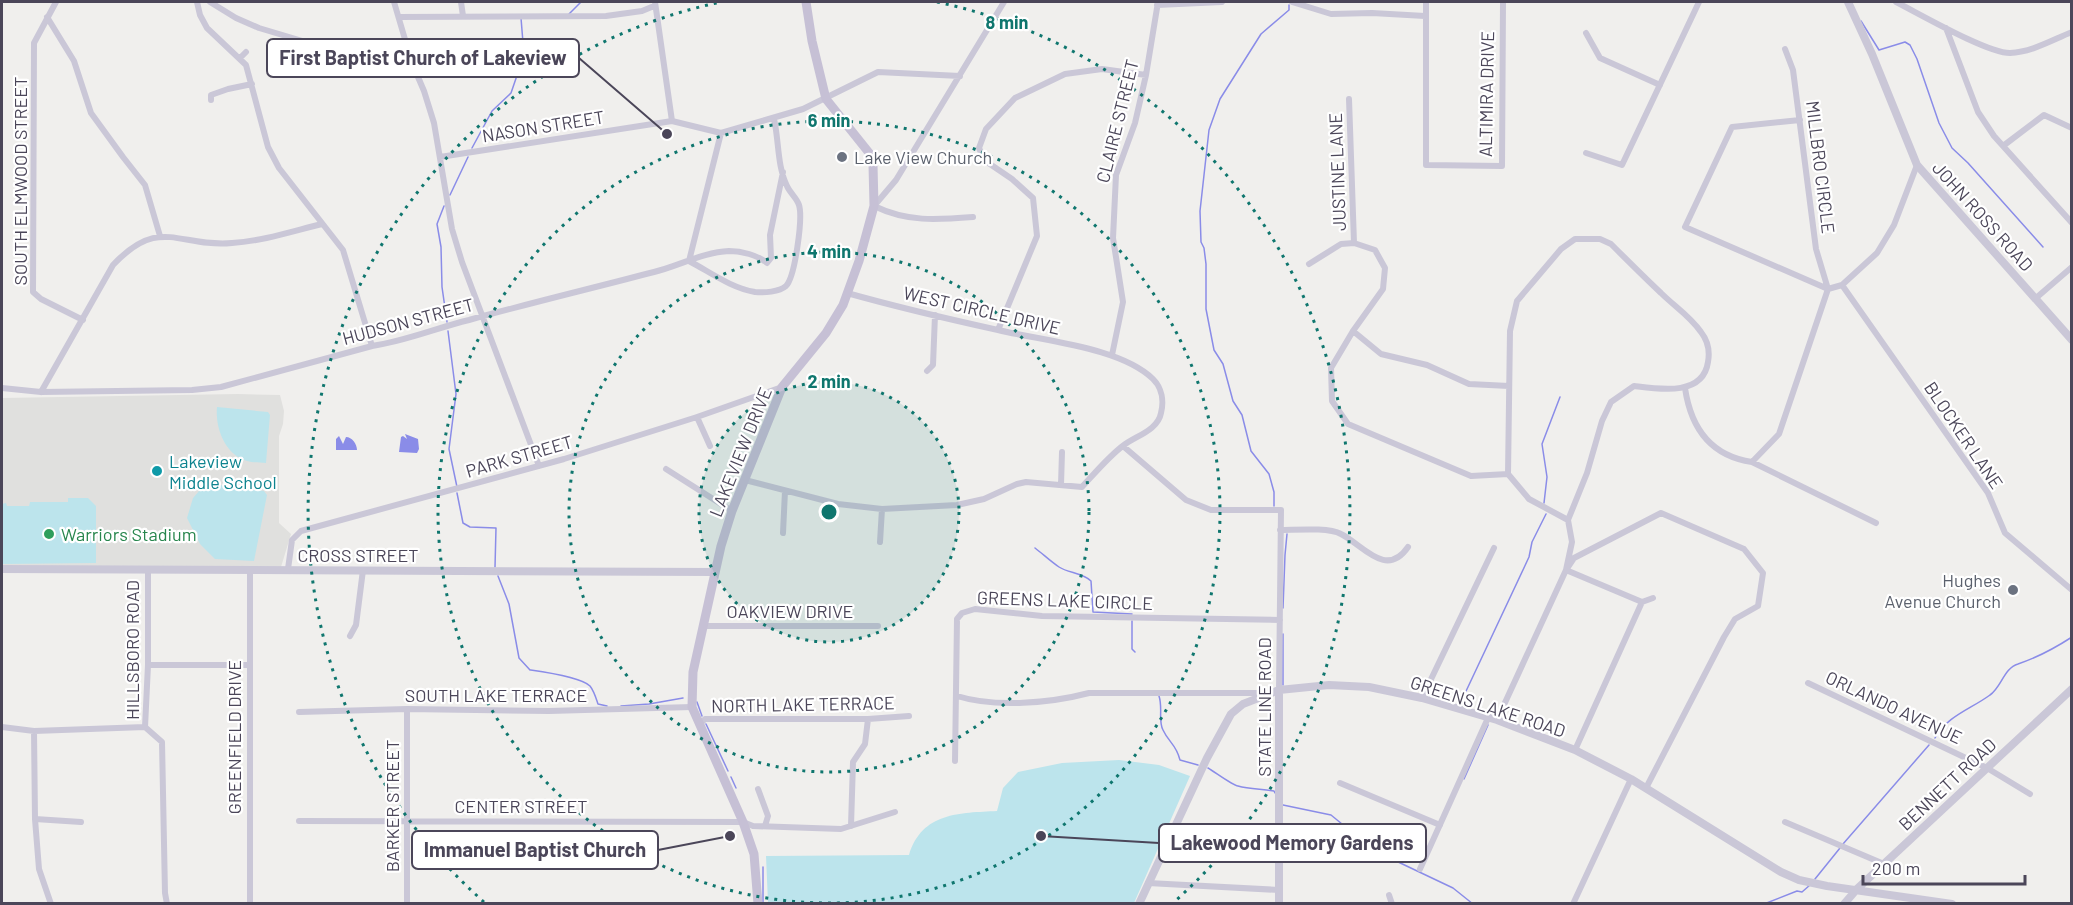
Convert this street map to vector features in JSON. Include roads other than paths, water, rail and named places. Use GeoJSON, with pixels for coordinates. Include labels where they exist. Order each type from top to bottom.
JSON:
{"type":"FeatureCollection","features":[{"type":"Feature","properties":{"kind":"main road","name":"LAKEVIEW DRIVE"},"geometry":{"type":"LineString","coordinates":[[758,903],[754,854],[743,822],[692,707],[693,672],[715,572],[732,511],[782,387],[826,333],[843,305],[859,261],[874,206],[873,165],[870,154],[826,99],[812,41],[806,2]]}},
{"type":"Feature","properties":{"kind":"street"},"geometry":{"type":"LineString","coordinates":[[56,2],[47,17],[74,61],[92,112],[145,185],[160,236]]}},
{"type":"Feature","properties":{"kind":"street"},"geometry":{"type":"LineString","coordinates":[[197,2],[200,15],[207,28],[246,65],[268,147],[292,187],[343,250],[372,346]]}},
{"type":"Feature","properties":{"kind":"street"},"geometry":{"type":"LineString","coordinates":[[210,2],[236,18],[259,28],[346,54],[412,63]]}},
{"type":"Feature","properties":{"kind":"street"},"geometry":{"type":"LineString","coordinates":[[394,2],[412,63],[434,123],[452,229],[540,466]]}},
{"type":"Feature","properties":{"kind":"street"},"geometry":{"type":"LineString","coordinates":[[461,2],[463,16]]}},
{"type":"Feature","properties":{"kind":"street"},"geometry":{"type":"LineString","coordinates":[[973,217],[915,219],[874,206],[896,180],[1004,2]]}},
{"type":"Feature","properties":{"kind":"street"},"geometry":{"type":"LineString","coordinates":[[1157,3],[1222,2]]}},
{"type":"Feature","properties":{"kind":"street"},"geometry":{"type":"LineString","coordinates":[[1294,2],[1331,14],[1425,16]]}},
{"type":"Feature","properties":{"kind":"street","name":"ALTIMIRA DRIVE"},"geometry":{"type":"LineString","coordinates":[[1426,2],[1426,165],[1502,166],[1503,2]]}},
{"type":"Feature","properties":{"kind":"street"},"geometry":{"type":"LineString","coordinates":[[1586,153],[1622,165],[1699,2]]}},
{"type":"Feature","properties":{"kind":"street","name":"JOHN ROSS ROAD"},"geometry":{"type":"LineString","coordinates":[[1848,2],[1872,54],[1917,165],[2072,339]]}},
{"type":"Feature","properties":{"kind":"street"},"geometry":{"type":"LineString","coordinates":[[1896,2],[1946,28],[2008,53],[2033,48],[2072,32]]}},
{"type":"Feature","properties":{"kind":"street","name":"CLAIRE STREET"},"geometry":{"type":"LineString","coordinates":[[1112,355],[1123,302],[1113,238],[1116,176],[1135,123],[1146,75],[1157,3]]}},
{"type":"Feature","properties":{"kind":"street"},"geometry":{"type":"LineString","coordinates":[[399,17],[606,16],[642,11],[655,4],[672,120]]}},
{"type":"Feature","properties":{"kind":"street","name":"SOUTH ELMWOOD STREET"},"geometry":{"type":"LineString","coordinates":[[47,17],[34,43],[33,292],[83,320]]}},
{"type":"Feature","properties":{"kind":"street"},"geometry":{"type":"LineString","coordinates":[[1946,28],[1978,112],[2003,146],[2072,223]]}},
{"type":"Feature","properties":{"kind":"street"},"geometry":{"type":"LineString","coordinates":[[1586,33],[1600,58],[1660,85]]}},
{"type":"Feature","properties":{"kind":"street","name":"MILLBRO CIRCLE"},"geometry":{"type":"LineString","coordinates":[[1785,49],[1793,70],[1816,249],[1828,289]]}},
{"type":"Feature","properties":{"kind":"street"},"geometry":{"type":"LineString","coordinates":[[240,58],[246,52]]}},
{"type":"Feature","properties":{"kind":"street"},"geometry":{"type":"LineString","coordinates":[[998,330],[1037,236],[1033,198],[1012,179],[984,160],[979,148],[986,129],[1015,98],[1065,74],[1102,69],[1146,75]]}},
{"type":"Feature","properties":{"kind":"street"},"geometry":{"type":"LineString","coordinates":[[774,119],[783,172],[787,186],[799,205],[801,224],[791,277],[785,286],[770,292],[755,292],[737,287],[689,261],[721,134],[774,119],[826,99],[878,72],[960,76]]}},
{"type":"Feature","properties":{"kind":"street"},"geometry":{"type":"LineString","coordinates":[[211,100],[212,95],[252,84]]}},
{"type":"Feature","properties":{"kind":"street","name":"JUSTINE LANE"},"geometry":{"type":"LineString","coordinates":[[1349,99],[1354,243]]}},
{"type":"Feature","properties":{"kind":"street"},"geometry":{"type":"LineString","coordinates":[[2003,146],[2044,115],[2072,128]]}},
{"type":"Feature","properties":{"kind":"street","name":"NASON STREET"},"geometry":{"type":"LineString","coordinates":[[440,157],[672,120],[721,134]]}},
{"type":"Feature","properties":{"kind":"street"},"geometry":{"type":"LineString","coordinates":[[1800,120],[1732,127],[1685,227],[1828,289],[1842,285],[1877,253],[1885,242],[1917,165]]}},
{"type":"Feature","properties":{"kind":"street","name":"HUDSON STREET"},"geometry":{"type":"LineString","coordinates":[[2,388],[41,392],[192,390],[220,387],[372,346],[395,343],[565,294],[674,267],[703,255],[741,251],[767,263],[771,258],[770,235],[783,172]]}},
{"type":"Feature","properties":{"kind":"street"},"geometry":{"type":"LineString","coordinates":[[41,392],[113,265],[126,251],[160,236],[178,237],[209,244],[232,243],[267,238],[322,224]]}},
{"type":"Feature","properties":{"kind":"street"},"geometry":{"type":"LineString","coordinates":[[1566,570],[1572,542],[1568,520],[1587,472],[1602,421],[1611,402],[1634,386],[1658,389],[1685,388],[1701,379],[1706,371],[1709,352],[1707,342],[1693,322],[1611,244],[1587,237],[1575,239],[1561,249],[1517,301],[1510,332],[1508,474],[1529,499],[1568,520]]}},
{"type":"Feature","properties":{"kind":"street"},"geometry":{"type":"LineString","coordinates":[[1309,264],[1341,244],[1354,243],[1374,250],[1386,268],[1383,289],[1353,331],[1331,368],[1332,401],[1348,424],[1471,476],[1508,474]]}},
{"type":"Feature","properties":{"kind":"street"},"geometry":{"type":"LineString","coordinates":[[2036,298],[2072,267]]}},
{"type":"Feature","properties":{"kind":"street","name":"BLOCKER LANE"},"geometry":{"type":"LineString","coordinates":[[1842,285],[1988,493],[2005,533],[2072,590]]}},
{"type":"Feature","properties":{"kind":"street"},"geometry":{"type":"LineString","coordinates":[[1752,462],[1779,434],[1828,289]]}},
{"type":"Feature","properties":{"kind":"street","name":"WEST CIRCLE DRIVE"},"geometry":{"type":"LineString","coordinates":[[847,293],[1112,355],[1148,375],[1160,387],[1162,397],[1161,415],[1153,427],[1123,446],[1082,487],[1061,485]]}},
{"type":"Feature","properties":{"kind":"street"},"geometry":{"type":"LineString","coordinates":[[927,371],[933,365],[935,315]]}},
{"type":"Feature","properties":{"kind":"street"},"geometry":{"type":"LineString","coordinates":[[1353,331],[1381,354],[1427,364],[1469,384],[1509,386]]}},
{"type":"Feature","properties":{"kind":"street","name":"PARK STREET"},"geometry":{"type":"LineString","coordinates":[[288,569],[292,540],[301,531],[540,466],[697,417],[782,387]]}},
{"type":"Feature","properties":{"kind":"street"},"geometry":{"type":"LineString","coordinates":[[1685,388],[1687,405],[1703,436],[1718,451],[1730,457],[1752,462],[1876,523]]}},
{"type":"Feature","properties":{"kind":"street"},"geometry":{"type":"LineString","coordinates":[[697,417],[710,446]]}},
{"type":"Feature","properties":{"kind":"street","name":"STATE LINE ROAD"},"geometry":{"type":"LineString","coordinates":[[1123,446],[1186,500],[1211,510],[1281,510],[1279,903]]}},
{"type":"Feature","properties":{"kind":"street"},"geometry":{"type":"LineString","coordinates":[[745,480],[845,506],[882,509],[957,505],[984,500],[1026,482],[1061,485],[1062,452]]}},
{"type":"Feature","properties":{"kind":"street"},"geometry":{"type":"LineString","coordinates":[[666,469],[732,511]]}},
{"type":"Feature","properties":{"kind":"street"},"geometry":{"type":"LineString","coordinates":[[783,533],[785,491]]}},
{"type":"Feature","properties":{"kind":"street"},"geometry":{"type":"LineString","coordinates":[[880,542],[882,509]]}},
{"type":"Feature","properties":{"kind":"street"},"geometry":{"type":"LineString","coordinates":[[1497,720],[1566,570],[1574,558],[1661,513],[1744,549],[1763,573],[1758,606],[1736,619],[1724,637],[1646,788]]}},
{"type":"Feature","properties":{"kind":"street"},"geometry":{"type":"LineString","coordinates":[[1280,530],[1340,533],[1374,557],[1389,561],[1402,556],[1408,547]]}},
{"type":"Feature","properties":{"kind":"street"},"geometry":{"type":"LineString","coordinates":[[1422,698],[1494,548]]}},
{"type":"Feature","properties":{"kind":"street","name":"CROSS STREET"},"geometry":{"type":"LineString","coordinates":[[2,569],[715,572]]}},
{"type":"Feature","properties":{"kind":"street","name":"HILLSBORO ROAD"},"geometry":{"type":"LineString","coordinates":[[148,570],[148,665],[145,727],[162,742],[167,903]]}},
{"type":"Feature","properties":{"kind":"street","name":"GREENFIELD DRIVE"},"geometry":{"type":"LineString","coordinates":[[250,570],[250,903]]}},
{"type":"Feature","properties":{"kind":"street"},"geometry":{"type":"LineString","coordinates":[[350,636],[356,626],[363,570]]}},
{"type":"Feature","properties":{"kind":"street"},"geometry":{"type":"LineString","coordinates":[[1566,570],[1642,602],[1653,598]]}},
{"type":"Feature","properties":{"kind":"street"},"geometry":{"type":"LineString","coordinates":[[1575,750],[1642,602]]}},
{"type":"Feature","properties":{"kind":"street","name":"GREENS LAKE CIRCLE"},"geometry":{"type":"LineString","coordinates":[[957,696],[957,619],[962,613],[975,609],[1042,616],[1280,620]]}},
{"type":"Feature","properties":{"kind":"street","name":"OAKVIEW DRIVE"},"geometry":{"type":"LineString","coordinates":[[702,626],[878,626]]}},
{"type":"Feature","properties":{"kind":"street"},"geometry":{"type":"LineString","coordinates":[[148,665],[249,665]]}},
{"type":"Feature","properties":{"kind":"street","name":"ORLANDO AVENUE"},"geometry":{"type":"LineString","coordinates":[[1808,683],[1987,768],[2030,794]]}},
{"type":"Feature","properties":{"kind":"street","name":"GREENS LAKE ROAD"},"geometry":{"type":"LineString","coordinates":[[1139,903],[1231,714],[1243,704],[1279,690],[1329,685],[1369,687],[1422,698],[1497,720],[1575,750],[1631,779],[1781,872],[1808,882],[1952,903]]}},
{"type":"Feature","properties":{"kind":"street","name":"BENNETT ROAD"},"geometry":{"type":"LineString","coordinates":[[1844,903],[2072,689]]}},
{"type":"Feature","properties":{"kind":"street"},"geometry":{"type":"LineString","coordinates":[[955,761],[957,696],[971,700],[1038,702],[1089,693],[1271,693]]}},
{"type":"Feature","properties":{"kind":"street","name":"SOUTH LAKE TERRACE"},"geometry":{"type":"LineString","coordinates":[[299,711],[549,711],[692,707]]}},
{"type":"Feature","properties":{"kind":"street","name":"BARKER STREET"},"geometry":{"type":"LineString","coordinates":[[407,710],[407,903]]}},
{"type":"Feature","properties":{"kind":"street","name":"NORTH LAKE TERRACE"},"geometry":{"type":"LineString","coordinates":[[699,725],[705,719],[868,719],[909,716]]}},
{"type":"Feature","properties":{"kind":"street"},"geometry":{"type":"LineString","coordinates":[[1420,869],[1488,718]]}},
{"type":"Feature","properties":{"kind":"street"},"geometry":{"type":"LineString","coordinates":[[851,826],[853,762],[866,744],[868,719]]}},
{"type":"Feature","properties":{"kind":"street"},"geometry":{"type":"LineString","coordinates":[[2,727],[34,731],[145,727]]}},
{"type":"Feature","properties":{"kind":"street"},"geometry":{"type":"LineString","coordinates":[[34,731],[35,819],[39,869],[51,903]]}},
{"type":"Feature","properties":{"kind":"street"},"geometry":{"type":"LineString","coordinates":[[1573,903],[1631,779]]}},
{"type":"Feature","properties":{"kind":"street"},"geometry":{"type":"LineString","coordinates":[[1340,783],[1440,825]]}},
{"type":"Feature","properties":{"kind":"street"},"geometry":{"type":"LineString","coordinates":[[758,789],[768,816],[765,826]]}},
{"type":"Feature","properties":{"kind":"street","name":"CENTER STREET"},"geometry":{"type":"LineString","coordinates":[[299,821],[743,822],[753,826],[842,829],[895,812]]}},
{"type":"Feature","properties":{"kind":"street"},"geometry":{"type":"LineString","coordinates":[[35,819],[81,822]]}},
{"type":"Feature","properties":{"kind":"street"},"geometry":{"type":"LineString","coordinates":[[1785,822],[1884,864]]}},
{"type":"Feature","properties":{"kind":"street"},"geometry":{"type":"LineString","coordinates":[[1148,883],[1279,890]]}},
{"type":"Feature","properties":{"kind":"street"},"geometry":{"type":"LineString","coordinates":[[1389,896],[1392,903]]}},
{"type":"Feature","properties":{"kind":"water"},"geometry":{"type":"Polygon","coordinates":[[[405,434],[418,439],[417,453],[399,452],[401,437],[407,439],[405,434]]]}},
{"type":"Feature","properties":{"kind":"water"},"geometry":{"type":"Polygon","coordinates":[[[339,436],[343,444],[346,437],[352,440],[357,450],[336,450],[336,439],[339,436]]]}},
{"type":"Feature","properties":{"kind":"waterway"},"geometry":{"type":"LineString","coordinates":[[569,14],[581,2]]}},
{"type":"Feature","properties":{"kind":"waterway"},"geometry":{"type":"LineString","coordinates":[[1274,506],[1274,492],[1269,474],[1251,451],[1242,415],[1233,401],[1223,364],[1214,350],[1206,309],[1206,264],[1201,242],[1200,211],[1209,130],[1220,99],[1261,34],[1289,10],[1289,5]]}},
{"type":"Feature","properties":{"kind":"waterway"},"geometry":{"type":"LineString","coordinates":[[472,148],[492,111],[511,93],[524,55],[521,18]]}},
{"type":"Feature","properties":{"kind":"waterway"},"geometry":{"type":"LineString","coordinates":[[1861,21],[1879,50],[1905,42],[1910,45],[1939,123],[1952,148],[2043,247]]}},
{"type":"Feature","properties":{"kind":"waterway"},"geometry":{"type":"LineString","coordinates":[[450,195],[468,157]]}},
{"type":"Feature","properties":{"kind":"waterway"},"geometry":{"type":"LineString","coordinates":[[444,206],[437,224],[447,322]]}},
{"type":"Feature","properties":{"kind":"waterway"},"geometry":{"type":"LineString","coordinates":[[448,331],[456,394],[449,449],[457,487]]}},
{"type":"Feature","properties":{"kind":"waterway"},"geometry":{"type":"LineString","coordinates":[[1544,503],[1547,477],[1542,444],[1560,397]]}},
{"type":"Feature","properties":{"kind":"waterway"},"geometry":{"type":"LineString","coordinates":[[457,493],[463,523],[470,527],[496,528],[495,567]]}},
{"type":"Feature","properties":{"kind":"waterway"},"geometry":{"type":"LineString","coordinates":[[1460,704],[1529,557],[1532,542],[1546,514]]}},
{"type":"Feature","properties":{"kind":"waterway"},"geometry":{"type":"LineString","coordinates":[[1283,608],[1287,534]]}},
{"type":"Feature","properties":{"kind":"waterway"},"geometry":{"type":"LineString","coordinates":[[1035,548],[1059,567],[1091,581],[1093,612],[1132,614]]}},
{"type":"Feature","properties":{"kind":"waterway"},"geometry":{"type":"LineString","coordinates":[[498,576],[509,604],[519,658],[530,670],[562,675],[585,683],[590,686],[598,704],[607,706]]}},
{"type":"Feature","properties":{"kind":"waterway"},"geometry":{"type":"LineString","coordinates":[[1132,621],[1132,649],[1135,652]]}},
{"type":"Feature","properties":{"kind":"waterway"},"geometry":{"type":"LineString","coordinates":[[1283,634],[1283,685]]}},
{"type":"Feature","properties":{"kind":"waterway"},"geometry":{"type":"LineString","coordinates":[[1935,738],[1953,718],[1994,692],[2013,666],[2032,659],[2072,637]]}},
{"type":"Feature","properties":{"kind":"waterway"},"geometry":{"type":"LineString","coordinates":[[1159,696],[1161,723],[1165,734],[1180,760],[1198,765]]}},
{"type":"Feature","properties":{"kind":"waterway"},"geometry":{"type":"LineString","coordinates":[[621,706],[683,698]]}},
{"type":"Feature","properties":{"kind":"waterway"},"geometry":{"type":"LineString","coordinates":[[697,702],[702,716]]}},
{"type":"Feature","properties":{"kind":"waterway"},"geometry":{"type":"LineString","coordinates":[[706,724],[728,771]]}},
{"type":"Feature","properties":{"kind":"waterway"},"geometry":{"type":"LineString","coordinates":[[1464,779],[1488,725]]}},
{"type":"Feature","properties":{"kind":"waterway"},"geometry":{"type":"LineString","coordinates":[[1843,844],[1929,745]]}},
{"type":"Feature","properties":{"kind":"waterway"},"geometry":{"type":"LineString","coordinates":[[1208,768],[1235,785],[1275,793]]}},
{"type":"Feature","properties":{"kind":"waterway"},"geometry":{"type":"LineString","coordinates":[[731,777],[736,788]]}},
{"type":"Feature","properties":{"kind":"waterway"},"geometry":{"type":"LineString","coordinates":[[1283,805],[1331,815],[1375,851],[1453,888],[1473,904]]}},
{"type":"Feature","properties":{"kind":"waterway"},"geometry":{"type":"LineString","coordinates":[[1815,879],[1840,848]]}},
{"type":"Feature","properties":{"kind":"waterway"},"geometry":{"type":"LineString","coordinates":[[763,867],[763,904]]}},
{"type":"Feature","properties":{"kind":"waterway"},"geometry":{"type":"LineString","coordinates":[[1764,904],[1797,891],[1802,892],[1810,885]]}},
{"type":"Feature","properties":{"kind":"place","name":"First Baptist Church of Lakeview"},"geometry":{"type":"Point","coordinates":[667,134]}},
{"type":"Feature","properties":{"kind":"place","name":"Lake View Church"},"geometry":{"type":"Point","coordinates":[842,157]}},
{"type":"Feature","properties":{"kind":"place","name":"Lakeview Middle School"},"geometry":{"type":"Point","coordinates":[157,471]}},
{"type":"Feature","properties":{"kind":"place","name":"Warriors Stadium"},"geometry":{"type":"Point","coordinates":[49,534]}},
{"type":"Feature","properties":{"kind":"place","name":"Hughes Avenue Church"},"geometry":{"type":"Point","coordinates":[2013,590]}},
{"type":"Feature","properties":{"kind":"place","name":"Immanuel Baptist Church"},"geometry":{"type":"Point","coordinates":[730,836]}},
{"type":"Feature","properties":{"kind":"place","name":"Lakewood Memory Gardens"},"geometry":{"type":"Point","coordinates":[1041,836]}}]}
